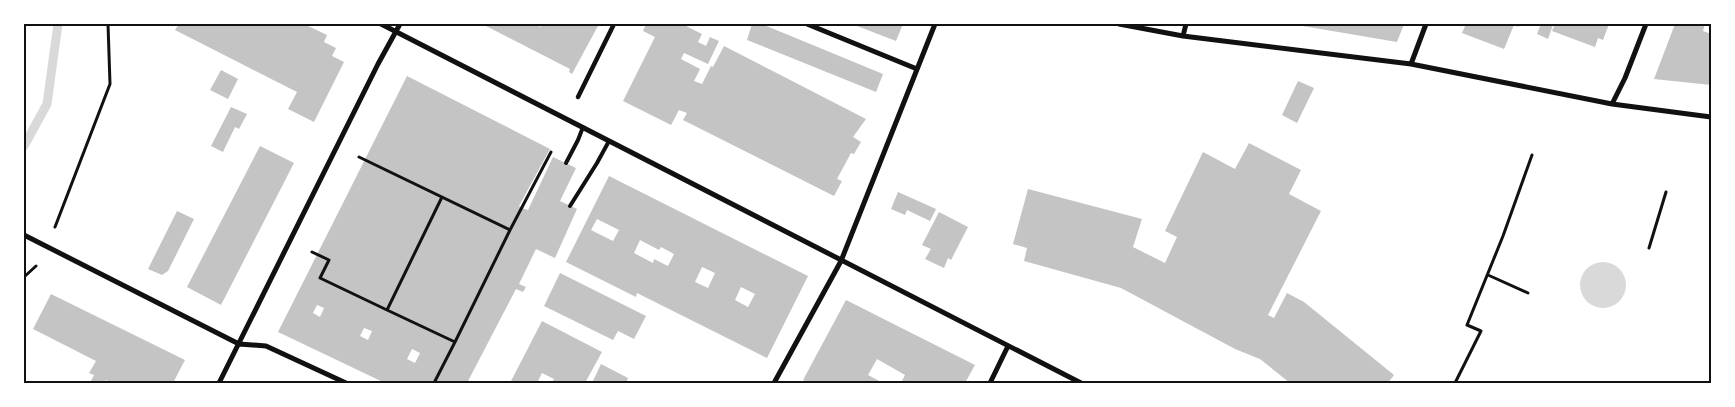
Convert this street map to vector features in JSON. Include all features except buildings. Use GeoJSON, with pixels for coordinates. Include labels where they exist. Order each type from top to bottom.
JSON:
{"type":"FeatureCollection","features":[{"type":"Feature","properties":{"kind":"street"},"geometry":{"type":"LineString","coordinates":[[381,24],[1081,383]]}},
{"type":"Feature","properties":{"kind":"street"},"geometry":{"type":"LineString","coordinates":[[219,383],[378,64],[400,24]]}},
{"type":"Feature","properties":{"kind":"street"},"geometry":{"type":"LineString","coordinates":[[578,97],[614,24]]}},
{"type":"Feature","properties":{"kind":"street"},"geometry":{"type":"LineString","coordinates":[[807,24],[917,69]]}},
{"type":"Feature","properties":{"kind":"street"},"geometry":{"type":"LineString","coordinates":[[774,383],[840,261],[935,24]]}},
{"type":"Feature","properties":{"kind":"street"},"geometry":{"type":"LineString","coordinates":[[1119,24],[1183,36],[1411,64],[1612,104],[1711,117]]}},
{"type":"Feature","properties":{"kind":"street"},"geometry":{"type":"LineString","coordinates":[[1183,36],[1186,24]]}},
{"type":"Feature","properties":{"kind":"street"},"geometry":{"type":"LineString","coordinates":[[1411,64],[1426,24]]}},
{"type":"Feature","properties":{"kind":"street"},"geometry":{"type":"LineString","coordinates":[[1612,104],[1625,78],[1646,24]]}},
{"type":"Feature","properties":{"kind":"street"},"geometry":{"type":"LineString","coordinates":[[24,235],[239,344],[266,346],[346,383]]}},
{"type":"Feature","properties":{"kind":"street"},"geometry":{"type":"LineString","coordinates":[[990,383],[1008,346]]}},
{"type":"Feature","properties":{"kind":"lane"},"geometry":{"type":"LineString","coordinates":[[566,163],[583,128]]}},
{"type":"Feature","properties":{"kind":"lane"},"geometry":{"type":"LineString","coordinates":[[570,206],[609,141]]}},
{"type":"Feature","properties":{"kind":"path"},"geometry":{"type":"LineString","coordinates":[[55,227],[110,84],[108,24]]}},
{"type":"Feature","properties":{"kind":"path"},"geometry":{"type":"LineString","coordinates":[[434,383],[510,230],[552,151]]}},
{"type":"Feature","properties":{"kind":"path"},"geometry":{"type":"LineString","coordinates":[[1455,383],[1481,331],[1467,325],[1503,236],[1532,155]]}},
{"type":"Feature","properties":{"kind":"path"},"geometry":{"type":"LineString","coordinates":[[359,157],[510,230]]}},
{"type":"Feature","properties":{"kind":"path"},"geometry":{"type":"LineString","coordinates":[[1649,248],[1666,192]]}},
{"type":"Feature","properties":{"kind":"path"},"geometry":{"type":"LineString","coordinates":[[387,310],[442,197]]}},
{"type":"Feature","properties":{"kind":"path"},"geometry":{"type":"LineString","coordinates":[[312,252],[330,260],[320,278],[456,342]]}},
{"type":"Feature","properties":{"kind":"path"},"geometry":{"type":"LineString","coordinates":[[24,278],[36,266]]}},
{"type":"Feature","properties":{"kind":"path"},"geometry":{"type":"LineString","coordinates":[[1488,274],[1528,293]]}},
{"type":"Feature","properties":{"kind":"shaded area"},"geometry":{"type":"Polygon","coordinates":[[[1598,262],[1608,262],[1622,272],[1626,285],[1622,298],[1616,304],[1608,308],[1598,308],[1584,298],[1580,290],[1580,280],[1590,266],[1598,262]]]}},
{"type":"Feature","properties":{"kind":"waterway"},"geometry":{"type":"LineString","coordinates":[[24,146],[47,104],[58,24]]}}]}
